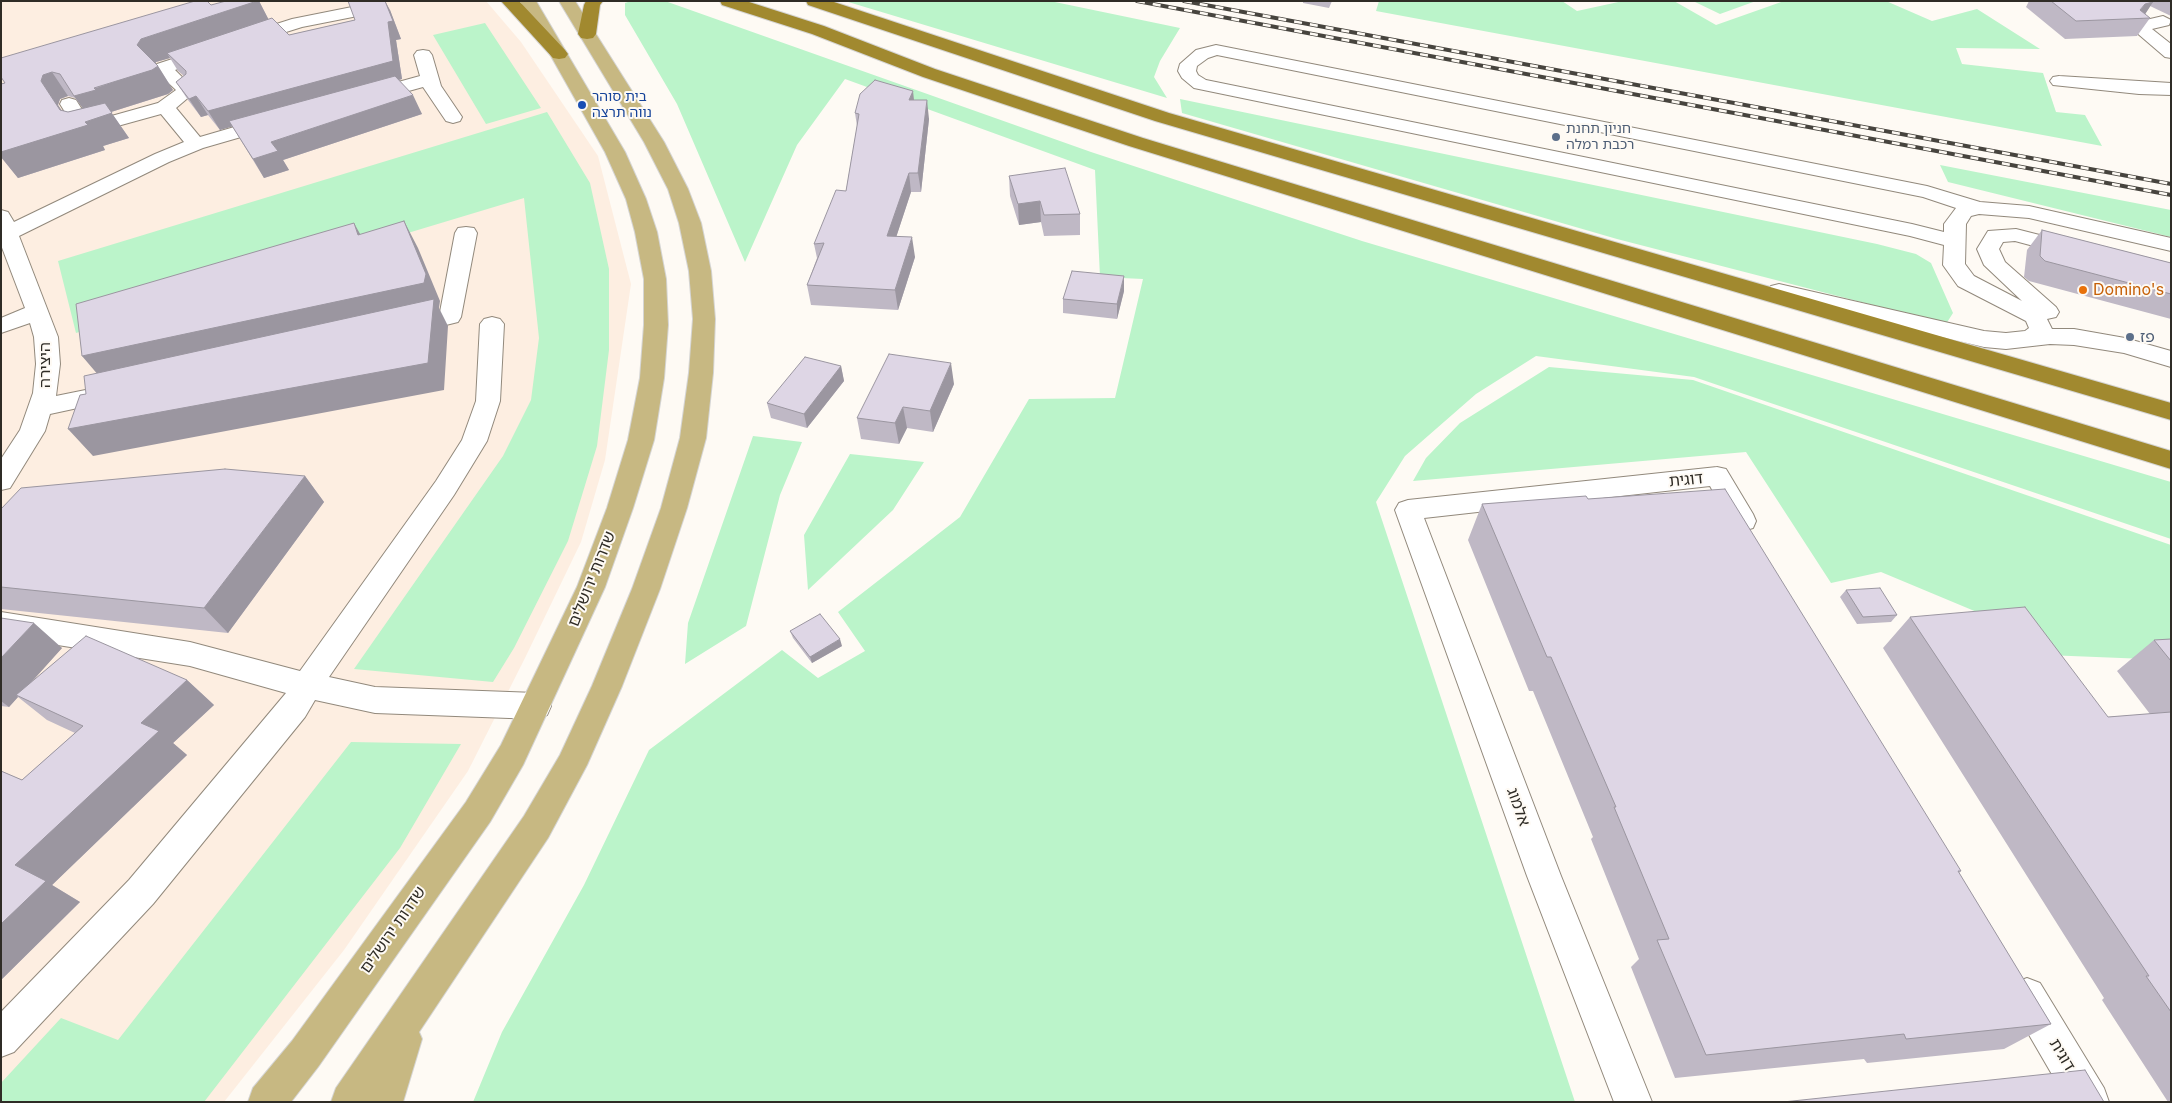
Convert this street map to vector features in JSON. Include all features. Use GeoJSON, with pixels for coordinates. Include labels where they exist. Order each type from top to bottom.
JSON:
{"type":"FeatureCollection","features":[{"type":"Feature","properties":{"kind":"highway"},"geometry":{"type":"LineString","coordinates":[[509,1],[559,54]]}},
{"type":"Feature","properties":{"kind":"highway"},"geometry":{"type":"LineString","coordinates":[[587,34],[592,5],[595,1]]}},
{"type":"Feature","properties":{"kind":"highway"},"geometry":{"type":"LineString","coordinates":[[728,1],[818,30],[929,73],[1136,142],[2171,460]]}},
{"type":"Feature","properties":{"kind":"highway"},"geometry":{"type":"LineString","coordinates":[[814,1],[1162,117],[2171,412]]}},
{"type":"Feature","properties":{"kind":"main road","name":"שדרות ירושלים"},"geometry":{"type":"LineString","coordinates":[[267,1102],[305,1054],[478,812],[512,755],[591,587],[620,508],[641,440],[652,378],[656,325],[654,279],[646,232],[636,199],[615,152],[528,1]]}},
{"type":"Feature","properties":{"kind":"main road"},"geometry":{"type":"LineString","coordinates":[[350,1102],[454,946],[536,828],[571,765],[607,686],[646,589],[674,508],[693,438],[701,373],[704,319],[700,271],[690,224],[678,189],[654,142],[567,1]]}},
{"type":"Feature","properties":{"kind":"main road"},"geometry":{"type":"LineString","coordinates":[[384,1102],[406,1030],[454,946]]}},
{"type":"Feature","properties":{"kind":"street"},"geometry":{"type":"LineString","coordinates":[[2136,8],[2167,23]]}},
{"type":"Feature","properties":{"kind":"street"},"geometry":{"type":"LineString","coordinates":[[69,104],[86,129],[164,107],[187,90],[163,68],[298,23],[367,9]]}},
{"type":"Feature","properties":{"kind":"street"},"geometry":{"type":"LineString","coordinates":[[2167,23],[2139,27],[2171,53]]}},
{"type":"Feature","properties":{"kind":"street"},"geometry":{"type":"LineString","coordinates":[[1954,241],[1200,84],[1191,78],[1188,71],[1189,64],[1202,54],[1216,50],[1225,51],[1927,192],[1978,208],[2029,212],[2171,245]]}},
{"type":"Feature","properties":{"kind":"street"},"geometry":{"type":"LineString","coordinates":[[423,54],[432,86],[453,117]]}},
{"type":"Feature","properties":{"kind":"street"},"geometry":{"type":"LineString","coordinates":[[354,100],[431,79]]}},
{"type":"Feature","properties":{"kind":"street"},"geometry":{"type":"LineString","coordinates":[[2059,81],[2171,89]]}},
{"type":"Feature","properties":{"kind":"street"},"geometry":{"type":"LineString","coordinates":[[164,107],[196,144]]}},
{"type":"Feature","properties":{"kind":"street"},"geometry":{"type":"LineString","coordinates":[[1508,147],[1520,110]]}},
{"type":"Feature","properties":{"kind":"street"},"geometry":{"type":"LineString","coordinates":[[5,225],[196,144],[288,118]]}},
{"type":"Feature","properties":{"kind":"street"},"geometry":{"type":"LineString","coordinates":[[1978,208],[1964,212],[1955,224],[1954,265],[1966,281],[2035,317],[2041,330],[2030,339]]}},
{"type":"Feature","properties":{"kind":"street","name":"היצירה"},"geometry":{"type":"LineString","coordinates":[[1,481],[32,431],[46,393],[48,364],[46,337],[5,225]]}},
{"type":"Feature","properties":{"kind":"street"},"geometry":{"type":"LineString","coordinates":[[384,332],[450,317],[466,233]]}},
{"type":"Feature","properties":{"kind":"street"},"geometry":{"type":"LineString","coordinates":[[2074,337],[2028,292],[1995,265],[1988,249],[1996,236],[2016,235],[2089,256]]}},
{"type":"Feature","properties":{"kind":"street"},"geometry":{"type":"LineString","coordinates":[[1669,264],[1926,327],[1984,339],[2006,342],[2050,336],[2074,337],[2124,346],[2170,358]]}},
{"type":"Feature","properties":{"kind":"street"},"geometry":{"type":"LineString","coordinates":[[1,326],[37,312]]}},
{"type":"Feature","properties":{"kind":"street"},"geometry":{"type":"LineString","coordinates":[[1,1039],[141,892],[294,708],[307,685],[445,488],[474,441],[488,401],[492,324]]}},
{"type":"Feature","properties":{"kind":"street"},"geometry":{"type":"LineString","coordinates":[[40,408],[136,387]]}},
{"type":"Feature","properties":{"kind":"street","name":"דוגית"},"geometry":{"type":"LineString","coordinates":[[1408,510],[1717,476],[1758,544]]}},
{"type":"Feature","properties":{"kind":"street","name":"אלמוג"},"geometry":{"type":"LineString","coordinates":[[1408,510],[1540,867],[1633,1102]]}},
{"type":"Feature","properties":{"kind":"street"},"geometry":{"type":"LineString","coordinates":[[1,624],[190,654],[273,678],[375,700],[536,706]]}},
{"type":"Feature","properties":{"kind":"street","name":"דוגית"},"geometry":{"type":"LineString","coordinates":[[2013,973],[2090,1102]]}},
{"type":"Feature","properties":{"kind":"shaded area"},"geometry":{"type":"Polygon","coordinates":[[[1,1],[486,1],[521,42],[598,156],[631,284],[605,460],[581,542],[525,658],[468,771],[344,950],[224,1102],[1,1102],[1,1]]]}},
{"type":"Feature","properties":{"kind":"green space"},"geometry":{"type":"Polygon","coordinates":[[[631,1],[665,1],[1091,152],[1362,241],[2171,482],[2171,539],[1694,377],[1536,356],[1476,394],[1405,456],[1376,502],[1575,1102],[473,1102],[502,1032],[584,885],[649,750],[782,650],[818,678],[865,651],[838,612],[960,517],[1029,399],[1115,398],[1143,279],[1100,277],[1095,170],[845,79],[797,145],[745,262],[677,104],[625,15],[625,3],[631,1]]]}},
{"type":"Feature","properties":{"kind":"green space"},"geometry":{"type":"Polygon","coordinates":[[[845,1],[1050,1],[1180,28],[1160,61],[1154,77],[1167,98],[845,1]]]}},
{"type":"Feature","properties":{"kind":"green space"},"geometry":{"type":"Polygon","coordinates":[[[1379,1],[1562,1],[1577,11],[1623,1],[1674,1],[1716,25],[1784,1],[1886,1],[1932,21],[1977,9],[2040,49],[1956,48],[1962,64],[2043,73],[2056,112],[2085,115],[2102,146],[1376,11],[1379,1]]]}},
{"type":"Feature","properties":{"kind":"green space"},"geometry":{"type":"Polygon","coordinates":[[[1693,1],[1756,1],[1720,14],[1693,1]]]}},
{"type":"Feature","properties":{"kind":"green space"},"geometry":{"type":"Polygon","coordinates":[[[485,23],[541,108],[486,124],[433,35],[485,23]]]}},
{"type":"Feature","properties":{"kind":"green space"},"geometry":{"type":"Polygon","coordinates":[[[1180,99],[1877,244],[1916,254],[1931,263],[1953,313],[1946,324],[1617,239],[1182,113],[1180,99]]]}},
{"type":"Feature","properties":{"kind":"green space"},"geometry":{"type":"Polygon","coordinates":[[[547,112],[590,183],[609,269],[609,350],[597,446],[568,541],[514,648],[493,682],[354,669],[503,456],[531,400],[539,338],[524,198],[76,333],[58,261],[547,112]]]}},
{"type":"Feature","properties":{"kind":"green space"},"geometry":{"type":"Polygon","coordinates":[[[1940,165],[2171,210],[2171,237],[1948,182],[1940,165]]]}},
{"type":"Feature","properties":{"kind":"green space"},"geometry":{"type":"Polygon","coordinates":[[[1549,367],[1693,380],[2171,545],[2171,660],[2021,654],[1984,615],[1881,572],[1831,583],[1746,452],[1413,481],[1426,458],[1460,423],[1549,367]]]}},
{"type":"Feature","properties":{"kind":"green space"},"geometry":{"type":"Polygon","coordinates":[[[753,436],[802,442],[780,495],[746,626],[685,664],[688,623],[753,436]]]}},
{"type":"Feature","properties":{"kind":"green space"},"geometry":{"type":"Polygon","coordinates":[[[850,454],[924,462],[893,510],[808,590],[804,535],[850,454]]]}},
{"type":"Feature","properties":{"kind":"green space"},"geometry":{"type":"Polygon","coordinates":[[[351,742],[461,744],[400,848],[204,1102],[1,1102],[1,1083],[61,1018],[118,1040],[351,742]]]}},
{"type":"Feature","properties":{"kind":"building"},"geometry":{"type":"Polygon","coordinates":[[[195,1],[207,1],[211,5],[226,1],[257,1],[141,39],[137,45],[158,66],[152,70],[94,88],[96,90],[74,96],[60,74],[52,72],[43,75],[41,81],[60,110],[68,112],[105,103],[112,113],[85,122],[88,125],[1,152],[1,84],[5,83],[1,77],[1,58],[195,1]]]}},
{"type":"Feature","properties":{"kind":"building"},"geometry":{"type":"Polygon","coordinates":[[[348,1],[385,1],[393,21],[388,22],[393,61],[208,111],[196,96],[189,99],[176,82],[186,74],[186,71],[167,53],[272,18],[289,35],[355,20],[348,1]]]}},
{"type":"Feature","properties":{"kind":"building"},"geometry":{"type":"Polygon","coordinates":[[[2051,1],[2153,2],[2145,4],[2140,10],[2150,18],[2076,21],[2051,1]]]}},
{"type":"Feature","properties":{"kind":"building"},"geometry":{"type":"Polygon","coordinates":[[[395,76],[413,95],[271,142],[278,151],[253,159],[229,121],[395,76]]]}},
{"type":"Feature","properties":{"kind":"building"},"geometry":{"type":"Polygon","coordinates":[[[875,80],[913,91],[909,100],[927,100],[918,173],[909,173],[887,236],[912,237],[895,290],[807,285],[824,243],[814,244],[836,190],[846,191],[859,114],[855,113],[860,94],[875,80]]]}},
{"type":"Feature","properties":{"kind":"building"},"geometry":{"type":"Polygon","coordinates":[[[1065,168],[1080,214],[1044,215],[1040,201],[1018,204],[1009,176],[1065,168]]]}},
{"type":"Feature","properties":{"kind":"building"},"geometry":{"type":"Polygon","coordinates":[[[404,221],[426,274],[424,283],[82,356],[76,304],[354,223],[358,235],[404,221]]]}},
{"type":"Feature","properties":{"kind":"building"},"geometry":{"type":"Polygon","coordinates":[[[2042,230],[2171,263],[2171,294],[2045,261],[2040,256],[2042,230]]]}},
{"type":"Feature","properties":{"kind":"building"},"geometry":{"type":"Polygon","coordinates":[[[1072,271],[1124,276],[1117,304],[1063,299],[1072,271]]]}},
{"type":"Feature","properties":{"kind":"building"},"geometry":{"type":"Polygon","coordinates":[[[434,299],[428,363],[68,429],[80,395],[86,394],[84,376],[434,299]]]}},
{"type":"Feature","properties":{"kind":"building"},"geometry":{"type":"Polygon","coordinates":[[[889,354],[951,363],[930,411],[903,407],[895,423],[857,418],[889,354]]]}},
{"type":"Feature","properties":{"kind":"building"},"geometry":{"type":"Polygon","coordinates":[[[805,357],[841,366],[804,414],[767,403],[805,357]]]}},
{"type":"Feature","properties":{"kind":"building"},"geometry":{"type":"Polygon","coordinates":[[[225,469],[305,476],[204,608],[1,587],[1,509],[21,488],[225,469]]]}},
{"type":"Feature","properties":{"kind":"building"},"geometry":{"type":"Polygon","coordinates":[[[1725,489],[1961,871],[1958,871],[2051,1024],[1906,1039],[1904,1034],[1706,1055],[1657,940],[1669,939],[1614,807],[1616,807],[1551,657],[1547,657],[1482,504],[1586,496],[1588,499],[1725,489]]]}},
{"type":"Feature","properties":{"kind":"building"},"geometry":{"type":"Polygon","coordinates":[[[1880,588],[1897,615],[1863,617],[1846,590],[1880,588]]]}},
{"type":"Feature","properties":{"kind":"building"},"geometry":{"type":"Polygon","coordinates":[[[2025,607],[2108,717],[2171,712],[2171,1012],[1910,617],[2025,607]]]}},
{"type":"Feature","properties":{"kind":"building"},"geometry":{"type":"Polygon","coordinates":[[[820,614],[840,639],[810,657],[790,631],[820,614]]]}},
{"type":"Feature","properties":{"kind":"building"},"geometry":{"type":"Polygon","coordinates":[[[1,618],[34,623],[1,658],[1,618]]]}},
{"type":"Feature","properties":{"kind":"building"},"geometry":{"type":"Polygon","coordinates":[[[86,636],[187,680],[141,723],[159,731],[15,865],[46,881],[1,924],[1,771],[22,780],[83,726],[16,695],[86,636]]]}},
{"type":"Feature","properties":{"kind":"building"},"geometry":{"type":"Polygon","coordinates":[[[2171,639],[2171,661],[2154,640],[2171,639]]]}},
{"type":"Feature","properties":{"kind":"building"},"geometry":{"type":"Polygon","coordinates":[[[2085,1070],[2104,1102],[1783,1102],[2085,1070]]]}},
{"type":"Feature","properties":{"kind":"railway"},"geometry":{"type":"LineString","coordinates":[[1137,1],[2171,195]]}},
{"type":"Feature","properties":{"kind":"railway"},"geometry":{"type":"LineString","coordinates":[[1184,1],[2171,184]]}},
{"type":"Feature","properties":{"kind":"place","name":"בית סוהר נווה תרצה"},"geometry":{"type":"Point","coordinates":[582,105]}},
{"type":"Feature","properties":{"kind":"place","name":"חניון תחנת רכבת רמלה"},"geometry":{"type":"Point","coordinates":[1556,137]}},
{"type":"Feature","properties":{"kind":"place","name":"Domino's"},"geometry":{"type":"Point","coordinates":[2083,290]}},
{"type":"Feature","properties":{"kind":"place","name":"פז"},"geometry":{"type":"Point","coordinates":[2130,337]}}]}
